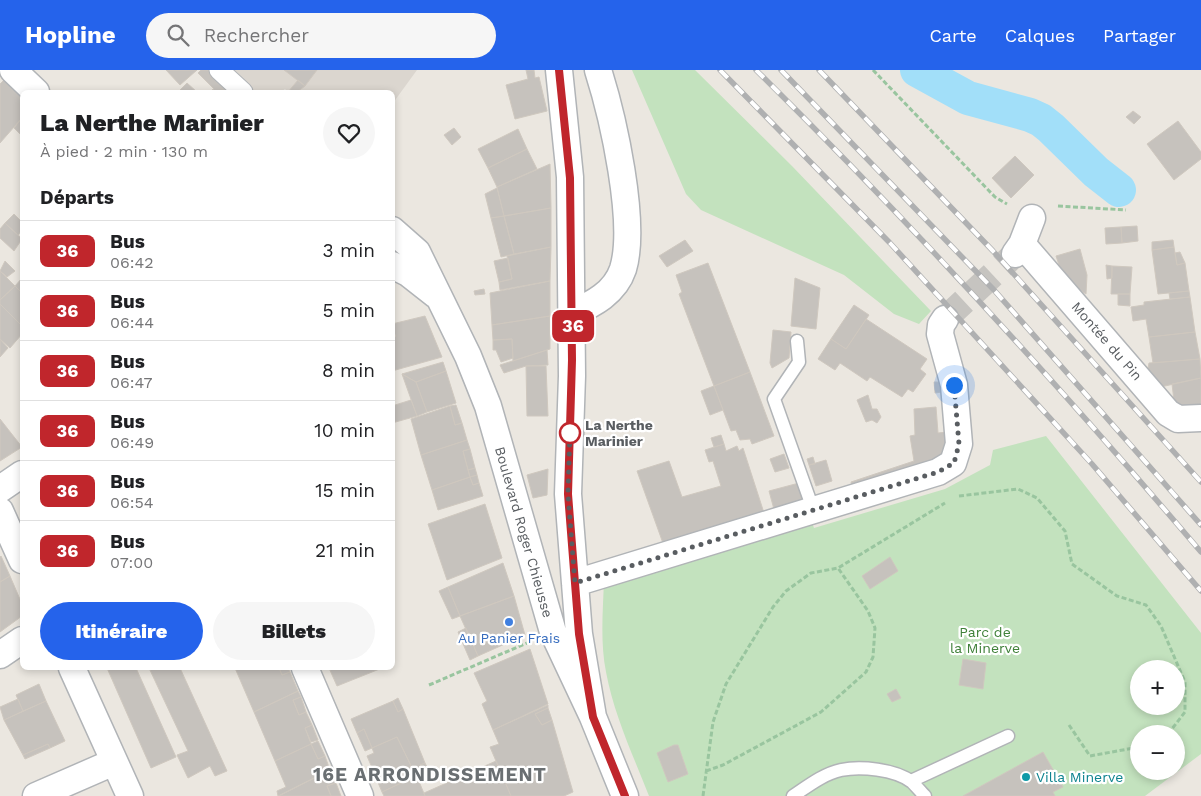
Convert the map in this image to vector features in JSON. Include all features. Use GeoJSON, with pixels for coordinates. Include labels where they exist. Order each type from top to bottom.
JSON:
{"type":"FeatureCollection","features":[{"type":"Feature","properties":{"kind":"street"},"geometry":{"type":"LineString","coordinates":[[13,70],[34,90]]}},
{"type":"Feature","properties":{"kind":"street"},"geometry":{"type":"LineString","coordinates":[[219,70],[241,90]]}},
{"type":"Feature","properties":{"kind":"street"},"geometry":{"type":"LineString","coordinates":[[559,70],[570,178],[573,313],[568,494],[579,634],[593,717]]}},
{"type":"Feature","properties":{"kind":"street"},"geometry":{"type":"LineString","coordinates":[[573,313],[598,302],[611,288],[622,270],[627,228],[622,180],[611,118],[598,70]]}},
{"type":"Feature","properties":{"kind":"street","name":"Montée du Pin"},"geometry":{"type":"LineString","coordinates":[[1032,218],[1018,249],[1168,413],[1178,420],[1201,418]]}},
{"type":"Feature","properties":{"kind":"street","name":"Boulevard Roger Chieusse"},"geometry":{"type":"LineString","coordinates":[[395,233],[417,252],[428,272],[436,295],[468,356],[488,406],[553,632],[593,717],[625,796]]}},
{"type":"Feature","properties":{"kind":"street","name":"Boulevard Roger Chieusse"},"geometry":{"type":"LineString","coordinates":[[395,266],[408,273],[436,295]]}},
{"type":"Feature","properties":{"kind":"street"},"geometry":{"type":"LineString","coordinates":[[575,583],[938,472],[954,463],[959,444],[954,385],[940,334],[941,325],[945,319]]}},
{"type":"Feature","properties":{"kind":"street"},"geometry":{"type":"LineString","coordinates":[[0,489],[20,475]]}},
{"type":"Feature","properties":{"kind":"street"},"geometry":{"type":"LineString","coordinates":[[0,511],[20,556]]}},
{"type":"Feature","properties":{"kind":"street"},"geometry":{"type":"LineString","coordinates":[[0,655],[20,641]]}},
{"type":"Feature","properties":{"kind":"street"},"geometry":{"type":"LineString","coordinates":[[73,670],[130,796]]}},
{"type":"Feature","properties":{"kind":"street"},"geometry":{"type":"LineString","coordinates":[[306,670],[360,796]]}},
{"type":"Feature","properties":{"kind":"street"},"geometry":{"type":"LineString","coordinates":[[36,796],[114,762]]}},
{"type":"Feature","properties":{"kind":"lane"},"geometry":{"type":"LineString","coordinates":[[797,341],[799,362],[774,399],[813,509]]}},
{"type":"Feature","properties":{"kind":"lane"},"geometry":{"type":"LineString","coordinates":[[911,781],[1008,736]]}},
{"type":"Feature","properties":{"kind":"lane"},"geometry":{"type":"LineString","coordinates":[[794,796],[818,780],[840,771],[873,770],[893,774],[911,781],[925,796]]}},
{"type":"Feature","properties":{"kind":"path"},"geometry":{"type":"LineString","coordinates":[[873,70],[996,197],[1032,218],[1056,206],[1126,210]]}},
{"type":"Feature","properties":{"kind":"path"},"geometry":{"type":"LineString","coordinates":[[955,496],[1018,489],[1037,498],[1065,531],[1072,564],[1117,596],[1146,605],[1161,626],[1185,682],[1185,712],[1175,725]]}},
{"type":"Feature","properties":{"kind":"path"},"geometry":{"type":"LineString","coordinates":[[703,796],[713,722],[726,684],[773,607],[786,591],[811,573],[838,568],[948,501]]}},
{"type":"Feature","properties":{"kind":"path"},"geometry":{"type":"LineString","coordinates":[[706,771],[723,765],[821,712],[866,672],[873,657],[875,628],[868,611],[838,568]]}},
{"type":"Feature","properties":{"kind":"path"},"geometry":{"type":"LineString","coordinates":[[429,685],[528,643]]}},
{"type":"Feature","properties":{"kind":"path"},"geometry":{"type":"LineString","coordinates":[[1069,725],[1090,756],[1130,749]]}},
{"type":"Feature","properties":{"kind":"shaded area"},"geometry":{"type":"Polygon","coordinates":[[[229,70],[417,70],[395,100],[395,90],[250,90],[229,70]]]}},
{"type":"Feature","properties":{"kind":"green space"},"geometry":{"type":"Polygon","coordinates":[[[632,70],[695,70],[792,166],[931,311],[919,324],[894,314],[844,275],[701,210],[686,194],[632,70]]]}},
{"type":"Feature","properties":{"kind":"green space","name":"Parc de la Minerve"},"geometry":{"type":"Polygon","coordinates":[[[1046,436],[1201,633],[1201,754],[1185,766],[1185,725],[1130,725],[1130,780],[1166,780],[1145,796],[649,796],[630,750],[609,688],[602,638],[604,580],[810,517],[814,528],[945,489],[990,465],[993,450],[1046,436]]]}},
{"type":"Feature","properties":{"kind":"building"},"geometry":{"type":"Polygon","coordinates":[[[166,70],[197,70],[180,85],[166,70]]]}},
{"type":"Feature","properties":{"kind":"building"},"geometry":{"type":"Polygon","coordinates":[[[201,70],[208,70],[229,90],[212,90],[214,89],[198,73],[201,70]]]}},
{"type":"Feature","properties":{"kind":"building"},"geometry":{"type":"Polygon","coordinates":[[[284,70],[317,70],[305,86],[284,70]]]}},
{"type":"Feature","properties":{"kind":"building"},"geometry":{"type":"Polygon","coordinates":[[[526,70],[534,70],[535,78],[539,77],[547,111],[515,119],[506,85],[528,79],[526,70]]]}},
{"type":"Feature","properties":{"kind":"building"},"geometry":{"type":"Polygon","coordinates":[[[4,80],[20,94],[20,120],[0,143],[0,84],[4,80]]]}},
{"type":"Feature","properties":{"kind":"building"},"geometry":{"type":"Polygon","coordinates":[[[298,80],[305,86],[300,90],[290,90],[298,80]]]}},
{"type":"Feature","properties":{"kind":"building"},"geometry":{"type":"Polygon","coordinates":[[[187,83],[195,90],[180,90],[187,83]]]}},
{"type":"Feature","properties":{"kind":"building"},"geometry":{"type":"Polygon","coordinates":[[[1133,111],[1141,117],[1134,124],[1126,117],[1133,111]]]}},
{"type":"Feature","properties":{"kind":"building"},"geometry":{"type":"Polygon","coordinates":[[[20,120],[20,134],[14,128],[20,120]]]}},
{"type":"Feature","properties":{"kind":"building"},"geometry":{"type":"Polygon","coordinates":[[[1178,121],[1201,152],[1201,159],[1174,180],[1147,144],[1178,121]]]}},
{"type":"Feature","properties":{"kind":"building"},"geometry":{"type":"Polygon","coordinates":[[[454,128],[461,137],[452,145],[444,135],[454,128]]]}},
{"type":"Feature","properties":{"kind":"building"},"geometry":{"type":"Polygon","coordinates":[[[518,129],[527,149],[488,168],[478,149],[518,129]]]}},
{"type":"Feature","properties":{"kind":"building"},"geometry":{"type":"Polygon","coordinates":[[[527,149],[537,169],[497,187],[488,168],[527,149]]]}},
{"type":"Feature","properties":{"kind":"building"},"geometry":{"type":"Polygon","coordinates":[[[1015,156],[1034,175],[1011,198],[992,178],[1015,156]]]}},
{"type":"Feature","properties":{"kind":"building"},"geometry":{"type":"Polygon","coordinates":[[[550,164],[551,208],[504,216],[497,187],[550,164]]]}},
{"type":"Feature","properties":{"kind":"building"},"geometry":{"type":"Polygon","coordinates":[[[497,188],[504,216],[491,218],[485,194],[497,188]]]}},
{"type":"Feature","properties":{"kind":"building"},"geometry":{"type":"Polygon","coordinates":[[[551,208],[551,247],[514,254],[504,216],[551,208]]]}},
{"type":"Feature","properties":{"kind":"building"},"geometry":{"type":"Polygon","coordinates":[[[14,214],[20,220],[20,232],[18,235],[5,223],[14,214]]]}},
{"type":"Feature","properties":{"kind":"building"},"geometry":{"type":"Polygon","coordinates":[[[504,216],[514,254],[501,257],[491,218],[504,216]]]}},
{"type":"Feature","properties":{"kind":"building"},"geometry":{"type":"Polygon","coordinates":[[[5,223],[20,237],[20,242],[14,251],[0,238],[0,229],[5,223]]]}},
{"type":"Feature","properties":{"kind":"building"},"geometry":{"type":"Polygon","coordinates":[[[1137,226],[1138,241],[1122,243],[1121,227],[1137,226]]]}},
{"type":"Feature","properties":{"kind":"building"},"geometry":{"type":"Polygon","coordinates":[[[1121,227],[1122,243],[1106,244],[1105,228],[1121,227]]]}},
{"type":"Feature","properties":{"kind":"building"},"geometry":{"type":"Polygon","coordinates":[[[685,240],[693,251],[667,267],[659,256],[685,240]]]}},
{"type":"Feature","properties":{"kind":"building"},"geometry":{"type":"Polygon","coordinates":[[[1173,240],[1174,247],[1152,250],[1152,242],[1173,240]]]}},
{"type":"Feature","properties":{"kind":"building"},"geometry":{"type":"Polygon","coordinates":[[[551,247],[550,281],[500,290],[499,282],[512,279],[507,256],[551,247]]]}},
{"type":"Feature","properties":{"kind":"building"},"geometry":{"type":"Polygon","coordinates":[[[1174,247],[1177,265],[1185,263],[1189,291],[1158,294],[1152,250],[1174,247]]]}},
{"type":"Feature","properties":{"kind":"building"},"geometry":{"type":"Polygon","coordinates":[[[1080,249],[1087,275],[1086,294],[1064,280],[1056,256],[1080,249]]]}},
{"type":"Feature","properties":{"kind":"building"},"geometry":{"type":"Polygon","coordinates":[[[1180,252],[1185,263],[1177,265],[1175,253],[1180,252]]]}},
{"type":"Feature","properties":{"kind":"building"},"geometry":{"type":"Polygon","coordinates":[[[508,258],[512,279],[499,282],[494,261],[508,258]]]}},
{"type":"Feature","properties":{"kind":"building"},"geometry":{"type":"Polygon","coordinates":[[[5,261],[15,271],[7,277],[0,271],[5,261]]]}},
{"type":"Feature","properties":{"kind":"building"},"geometry":{"type":"Polygon","coordinates":[[[708,263],[750,372],[714,386],[679,294],[682,292],[676,275],[708,263]]]}},
{"type":"Feature","properties":{"kind":"building"},"geometry":{"type":"Polygon","coordinates":[[[1106,265],[1112,266],[1112,278],[1107,279],[1106,265]]]}},
{"type":"Feature","properties":{"kind":"building"},"geometry":{"type":"Polygon","coordinates":[[[1112,266],[1132,267],[1130,294],[1111,294],[1112,266]]]}},
{"type":"Feature","properties":{"kind":"building"},"geometry":{"type":"Polygon","coordinates":[[[0,271],[15,286],[0,300],[0,271]]]}},
{"type":"Feature","properties":{"kind":"building"},"geometry":{"type":"Polygon","coordinates":[[[795,278],[820,288],[816,329],[791,326],[795,278]]]}},
{"type":"Feature","properties":{"kind":"building"},"geometry":{"type":"Polygon","coordinates":[[[20,280],[20,291],[15,286],[20,280]]]}},
{"type":"Feature","properties":{"kind":"building"},"geometry":{"type":"Polygon","coordinates":[[[550,281],[550,316],[492,325],[490,293],[550,281]]]}},
{"type":"Feature","properties":{"kind":"building"},"geometry":{"type":"Polygon","coordinates":[[[15,286],[20,291],[20,324],[0,304],[0,300],[15,286]]]}},
{"type":"Feature","properties":{"kind":"building"},"geometry":{"type":"Polygon","coordinates":[[[484,289],[485,294],[475,295],[474,291],[484,289]]]}},
{"type":"Feature","properties":{"kind":"building"},"geometry":{"type":"Polygon","coordinates":[[[1189,291],[1190,297],[1170,299],[1169,293],[1189,291]]]}},
{"type":"Feature","properties":{"kind":"building"},"geometry":{"type":"Polygon","coordinates":[[[1118,294],[1130,294],[1130,306],[1118,305],[1118,294]]]}},
{"type":"Feature","properties":{"kind":"building"},"geometry":{"type":"Polygon","coordinates":[[[1190,297],[1195,332],[1149,337],[1146,319],[1133,321],[1131,307],[1144,305],[1144,302],[1190,297]]]}},
{"type":"Feature","properties":{"kind":"building"},"geometry":{"type":"Polygon","coordinates":[[[0,304],[20,324],[20,336],[10,348],[0,339],[0,304]]]}},
{"type":"Feature","properties":{"kind":"building"},"geometry":{"type":"Polygon","coordinates":[[[854,305],[869,315],[846,349],[831,339],[854,305]]]}},
{"type":"Feature","properties":{"kind":"building"},"geometry":{"type":"Polygon","coordinates":[[[425,316],[442,357],[395,370],[395,323],[425,316]]]}},
{"type":"Feature","properties":{"kind":"building"},"geometry":{"type":"Polygon","coordinates":[[[550,316],[550,349],[513,361],[512,339],[493,340],[492,325],[550,316]]]}},
{"type":"Feature","properties":{"kind":"building"},"geometry":{"type":"Polygon","coordinates":[[[866,319],[927,359],[920,369],[926,374],[913,392],[908,389],[902,397],[870,377],[867,381],[840,363],[835,370],[818,359],[831,339],[846,349],[866,319]]]}},
{"type":"Feature","properties":{"kind":"building"},"geometry":{"type":"Polygon","coordinates":[[[773,330],[791,332],[789,358],[772,368],[770,363],[773,330]]]}},
{"type":"Feature","properties":{"kind":"building"},"geometry":{"type":"Polygon","coordinates":[[[1195,332],[1200,359],[1153,363],[1149,337],[1195,332]]]}},
{"type":"Feature","properties":{"kind":"building"},"geometry":{"type":"Polygon","coordinates":[[[0,339],[8,348],[0,357],[0,339]]]}},
{"type":"Feature","properties":{"kind":"building"},"geometry":{"type":"Polygon","coordinates":[[[512,339],[513,358],[501,362],[496,350],[493,350],[493,340],[512,339]]]}},
{"type":"Feature","properties":{"kind":"building"},"geometry":{"type":"Polygon","coordinates":[[[547,350],[548,365],[526,366],[504,373],[500,365],[547,350]]]}},
{"type":"Feature","properties":{"kind":"building"},"geometry":{"type":"Polygon","coordinates":[[[1200,359],[1201,378],[1156,388],[1147,373],[1149,363],[1200,359]]]}},
{"type":"Feature","properties":{"kind":"building"},"geometry":{"type":"Polygon","coordinates":[[[443,362],[446,371],[416,382],[402,374],[443,362]]]}},
{"type":"Feature","properties":{"kind":"building"},"geometry":{"type":"Polygon","coordinates":[[[526,366],[546,366],[548,416],[527,416],[526,366]]]}},
{"type":"Feature","properties":{"kind":"building"},"geometry":{"type":"Polygon","coordinates":[[[446,371],[456,403],[427,412],[416,382],[446,371]]]}},
{"type":"Feature","properties":{"kind":"building"},"geometry":{"type":"Polygon","coordinates":[[[750,372],[774,436],[752,444],[750,439],[740,440],[736,430],[731,431],[714,386],[750,372]]]}},
{"type":"Feature","properties":{"kind":"building"},"geometry":{"type":"Polygon","coordinates":[[[402,374],[416,382],[427,412],[417,416],[402,374]]]}},
{"type":"Feature","properties":{"kind":"building"},"geometry":{"type":"Polygon","coordinates":[[[1201,378],[1201,405],[1175,409],[1172,384],[1201,378]]]}},
{"type":"Feature","properties":{"kind":"building"},"geometry":{"type":"Polygon","coordinates":[[[934,382],[941,382],[942,392],[935,393],[934,382]]]}},
{"type":"Feature","properties":{"kind":"building"},"geometry":{"type":"Polygon","coordinates":[[[714,386],[723,410],[710,415],[701,391],[714,386]]]}},
{"type":"Feature","properties":{"kind":"building"},"geometry":{"type":"Polygon","coordinates":[[[868,395],[872,409],[877,409],[881,417],[877,423],[872,420],[866,422],[857,400],[868,395]]]}},
{"type":"Feature","properties":{"kind":"building"},"geometry":{"type":"Polygon","coordinates":[[[411,400],[417,416],[395,422],[395,405],[411,400]]]}},
{"type":"Feature","properties":{"kind":"building"},"geometry":{"type":"Polygon","coordinates":[[[456,405],[462,423],[455,425],[450,406],[456,405]]]}},
{"type":"Feature","properties":{"kind":"building"},"geometry":{"type":"Polygon","coordinates":[[[450,406],[455,425],[462,423],[467,440],[421,455],[411,419],[450,406]]]}},
{"type":"Feature","properties":{"kind":"building"},"geometry":{"type":"Polygon","coordinates":[[[936,407],[938,433],[947,432],[945,449],[938,465],[853,490],[851,482],[914,461],[910,436],[915,435],[914,409],[936,407]]]}},
{"type":"Feature","properties":{"kind":"building"},"geometry":{"type":"Polygon","coordinates":[[[0,419],[20,444],[20,448],[0,461],[0,419]]]}},
{"type":"Feature","properties":{"kind":"building"},"geometry":{"type":"Polygon","coordinates":[[[721,435],[724,444],[714,447],[711,438],[721,435]]]}},
{"type":"Feature","properties":{"kind":"building"},"geometry":{"type":"Polygon","coordinates":[[[467,440],[470,449],[463,451],[470,477],[432,490],[421,455],[467,440]]]}},
{"type":"Feature","properties":{"kind":"building"},"geometry":{"type":"Polygon","coordinates":[[[724,444],[726,451],[737,446],[739,451],[743,448],[765,516],[664,546],[637,471],[669,461],[682,497],[721,486],[713,461],[709,462],[705,450],[724,444]]]}},
{"type":"Feature","properties":{"kind":"building"},"geometry":{"type":"Polygon","coordinates":[[[470,449],[475,468],[468,470],[463,451],[470,449]]]}},
{"type":"Feature","properties":{"kind":"building"},"geometry":{"type":"Polygon","coordinates":[[[784,454],[789,468],[775,472],[770,459],[784,454]]]}},
{"type":"Feature","properties":{"kind":"building"},"geometry":{"type":"Polygon","coordinates":[[[813,457],[815,464],[809,465],[807,459],[813,457]]]}},
{"type":"Feature","properties":{"kind":"building"},"geometry":{"type":"Polygon","coordinates":[[[826,460],[832,481],[816,486],[809,465],[826,460]]]}},
{"type":"Feature","properties":{"kind":"building"},"geometry":{"type":"Polygon","coordinates":[[[475,468],[477,475],[470,477],[468,470],[475,468]]]}},
{"type":"Feature","properties":{"kind":"building"},"geometry":{"type":"Polygon","coordinates":[[[548,469],[547,495],[533,498],[527,475],[548,469]]]}},
{"type":"Feature","properties":{"kind":"building"},"geometry":{"type":"Polygon","coordinates":[[[477,475],[479,483],[473,485],[470,477],[477,475]]]}},
{"type":"Feature","properties":{"kind":"building"},"geometry":{"type":"Polygon","coordinates":[[[470,477],[473,485],[479,483],[483,496],[438,510],[432,490],[470,477]]]}},
{"type":"Feature","properties":{"kind":"building"},"geometry":{"type":"Polygon","coordinates":[[[799,483],[806,504],[775,513],[769,491],[799,483]]]}},
{"type":"Feature","properties":{"kind":"building"},"geometry":{"type":"Polygon","coordinates":[[[485,504],[502,558],[447,580],[428,524],[485,504]]]}},
{"type":"Feature","properties":{"kind":"building"},"geometry":{"type":"Polygon","coordinates":[[[0,557],[10,576],[0,582],[0,557]]]}},
{"type":"Feature","properties":{"kind":"building"},"geometry":{"type":"Polygon","coordinates":[[[890,557],[898,571],[870,589],[862,576],[890,557]]]}},
{"type":"Feature","properties":{"kind":"building"},"geometry":{"type":"Polygon","coordinates":[[[503,563],[514,596],[460,616],[448,587],[503,563]]]}},
{"type":"Feature","properties":{"kind":"building"},"geometry":{"type":"Polygon","coordinates":[[[10,576],[20,599],[20,617],[0,632],[0,582],[10,576]]]}},
{"type":"Feature","properties":{"kind":"building"},"geometry":{"type":"Polygon","coordinates":[[[448,587],[460,616],[452,619],[439,591],[448,587]]]}},
{"type":"Feature","properties":{"kind":"building"},"geometry":{"type":"Polygon","coordinates":[[[514,596],[525,635],[478,656],[460,616],[514,596]]]}},
{"type":"Feature","properties":{"kind":"building"},"geometry":{"type":"Polygon","coordinates":[[[466,628],[478,656],[470,660],[458,632],[466,628]]]}},
{"type":"Feature","properties":{"kind":"building"},"geometry":{"type":"Polygon","coordinates":[[[530,649],[548,704],[493,730],[482,704],[487,701],[474,673],[530,649]]]}},
{"type":"Feature","properties":{"kind":"building"},"geometry":{"type":"Polygon","coordinates":[[[963,659],[986,663],[983,689],[959,685],[963,659]]]}},
{"type":"Feature","properties":{"kind":"building"},"geometry":{"type":"Polygon","coordinates":[[[108,670],[137,670],[176,757],[151,768],[108,670]]]}},
{"type":"Feature","properties":{"kind":"building"},"geometry":{"type":"Polygon","coordinates":[[[150,670],[181,670],[227,771],[215,776],[210,766],[188,778],[177,755],[188,751],[150,670]]]}},
{"type":"Feature","properties":{"kind":"building"},"geometry":{"type":"Polygon","coordinates":[[[236,670],[280,670],[282,675],[290,672],[298,691],[254,712],[236,670]]]}},
{"type":"Feature","properties":{"kind":"building"},"geometry":{"type":"Polygon","coordinates":[[[280,670],[289,670],[290,672],[282,675],[280,670]]]}},
{"type":"Feature","properties":{"kind":"building"},"geometry":{"type":"Polygon","coordinates":[[[330,670],[377,670],[337,686],[330,670]]]}},
{"type":"Feature","properties":{"kind":"building"},"geometry":{"type":"Polygon","coordinates":[[[39,684],[46,701],[23,711],[16,695],[39,684]]]}},
{"type":"Feature","properties":{"kind":"building"},"geometry":{"type":"Polygon","coordinates":[[[896,689],[901,698],[892,702],[887,694],[896,689]]]}},
{"type":"Feature","properties":{"kind":"building"},"geometry":{"type":"Polygon","coordinates":[[[298,691],[301,697],[293,700],[299,715],[306,712],[312,725],[305,728],[311,744],[275,761],[254,712],[298,691]]]}},
{"type":"Feature","properties":{"kind":"building"},"geometry":{"type":"Polygon","coordinates":[[[301,697],[306,712],[299,715],[293,700],[301,697]]]}},
{"type":"Feature","properties":{"kind":"building"},"geometry":{"type":"Polygon","coordinates":[[[398,698],[403,709],[398,712],[393,701],[398,698]]]}},
{"type":"Feature","properties":{"kind":"building"},"geometry":{"type":"Polygon","coordinates":[[[18,699],[23,711],[4,720],[0,707],[18,699]]]}},
{"type":"Feature","properties":{"kind":"building"},"geometry":{"type":"Polygon","coordinates":[[[46,701],[65,741],[50,748],[48,744],[23,755],[4,720],[46,701]]]}},
{"type":"Feature","properties":{"kind":"building"},"geometry":{"type":"Polygon","coordinates":[[[393,701],[398,712],[403,709],[425,763],[420,765],[425,776],[418,779],[425,796],[384,796],[382,792],[416,776],[397,737],[372,748],[364,729],[357,733],[351,719],[393,701]]]}},
{"type":"Feature","properties":{"kind":"building"},"geometry":{"type":"Polygon","coordinates":[[[548,705],[548,708],[535,714],[542,725],[552,720],[573,792],[564,796],[511,796],[490,747],[499,744],[493,730],[548,705]]]}},
{"type":"Feature","properties":{"kind":"building"},"geometry":{"type":"Polygon","coordinates":[[[548,708],[552,720],[542,725],[535,714],[548,708]]]}},
{"type":"Feature","properties":{"kind":"building"},"geometry":{"type":"Polygon","coordinates":[[[312,725],[318,740],[311,742],[305,728],[312,725]]]}},
{"type":"Feature","properties":{"kind":"building"},"geometry":{"type":"Polygon","coordinates":[[[364,729],[372,748],[365,751],[357,733],[364,729]]]}},
{"type":"Feature","properties":{"kind":"building"},"geometry":{"type":"Polygon","coordinates":[[[397,737],[416,776],[382,792],[377,780],[384,778],[380,767],[373,770],[367,756],[374,753],[372,748],[397,737]]]}},
{"type":"Feature","properties":{"kind":"building"},"geometry":{"type":"Polygon","coordinates":[[[318,741],[325,756],[318,759],[311,744],[318,741]]]}},
{"type":"Feature","properties":{"kind":"building"},"geometry":{"type":"Polygon","coordinates":[[[48,744],[50,748],[25,759],[23,755],[48,744]]]}},
{"type":"Feature","properties":{"kind":"building"},"geometry":{"type":"Polygon","coordinates":[[[311,744],[318,759],[325,756],[330,770],[278,796],[277,791],[286,787],[275,761],[311,744]]]}},
{"type":"Feature","properties":{"kind":"building"},"geometry":{"type":"Polygon","coordinates":[[[678,745],[688,774],[668,782],[657,753],[678,745]]]}},
{"type":"Feature","properties":{"kind":"building","name":"Villa Minerve"},"geometry":{"type":"Polygon","coordinates":[[[1043,752],[1063,787],[1053,792],[1055,796],[963,796],[1043,752]]]}},
{"type":"Feature","properties":{"kind":"building"},"geometry":{"type":"Polygon","coordinates":[[[496,761],[511,796],[425,796],[424,793],[496,761]]]}},
{"type":"Feature","properties":{"kind":"building"},"geometry":{"type":"Polygon","coordinates":[[[425,763],[430,773],[425,776],[420,765],[425,763]]]}},
{"type":"Feature","properties":{"kind":"building"},"geometry":{"type":"Polygon","coordinates":[[[380,767],[384,778],[377,780],[373,770],[380,767]]]}},
{"type":"Feature","properties":{"kind":"building"},"geometry":{"type":"Polygon","coordinates":[[[330,770],[336,783],[327,786],[331,796],[279,796],[330,770]]]}},
{"type":"Feature","properties":{"kind":"building"},"geometry":{"type":"Polygon","coordinates":[[[336,783],[341,796],[331,796],[327,786],[336,783]]]}},
{"type":"Feature","properties":{"kind":"waterway"},"geometry":{"type":"LineString","coordinates":[[917,70],[968,98],[1030,115],[1041,120],[1096,172],[1119,190]]}},
{"type":"Feature","properties":{"kind":"tunnel"},"geometry":{"type":"LineString","coordinates":[[945,319],[1015,254]]}},
{"type":"Feature","properties":{"kind":"railway"},"geometry":{"type":"LineString","coordinates":[[720,70],[890,243],[1092,464],[1201,591]]}},
{"type":"Feature","properties":{"kind":"railway"},"geometry":{"type":"LineString","coordinates":[[756,70],[984,306],[1094,428],[1201,552]]}},
{"type":"Feature","properties":{"kind":"railway"},"geometry":{"type":"LineString","coordinates":[[781,70],[994,290],[1201,525]]}},
{"type":"Feature","properties":{"kind":"railway"},"geometry":{"type":"LineString","coordinates":[[819,70],[993,251],[1201,482]]}},
{"type":"Feature","properties":{"kind":"bus line","name":"36"},"geometry":{"type":"LineString","coordinates":[[559,70],[570,178],[573,313],[568,494],[579,634],[593,717],[625,796]]}},
{"type":"Feature","properties":{"kind":"place","name":"La Nerthe Marinier"},"geometry":{"type":"Point","coordinates":[570,433]}},
{"type":"Feature","properties":{"kind":"place","name":"Au Panier Frais"},"geometry":{"type":"Point","coordinates":[509,622]}},
{"type":"Feature","properties":{"kind":"place","name":"Villa Minerve"},"geometry":{"type":"Point","coordinates":[1026,777]}},
{"type":"Feature","properties":{"kind":"district","name":"16E ARRONDISSEMENT"},"geometry":{"type":"Point","coordinates":[430,774]}},
{"type":"Feature","properties":{"kind":"route"},"geometry":{"type":"LineString","coordinates":[[570,433],[570,430],[568,494],[575,583],[938,472],[954,463],[959,444],[954,385]]}}]}
